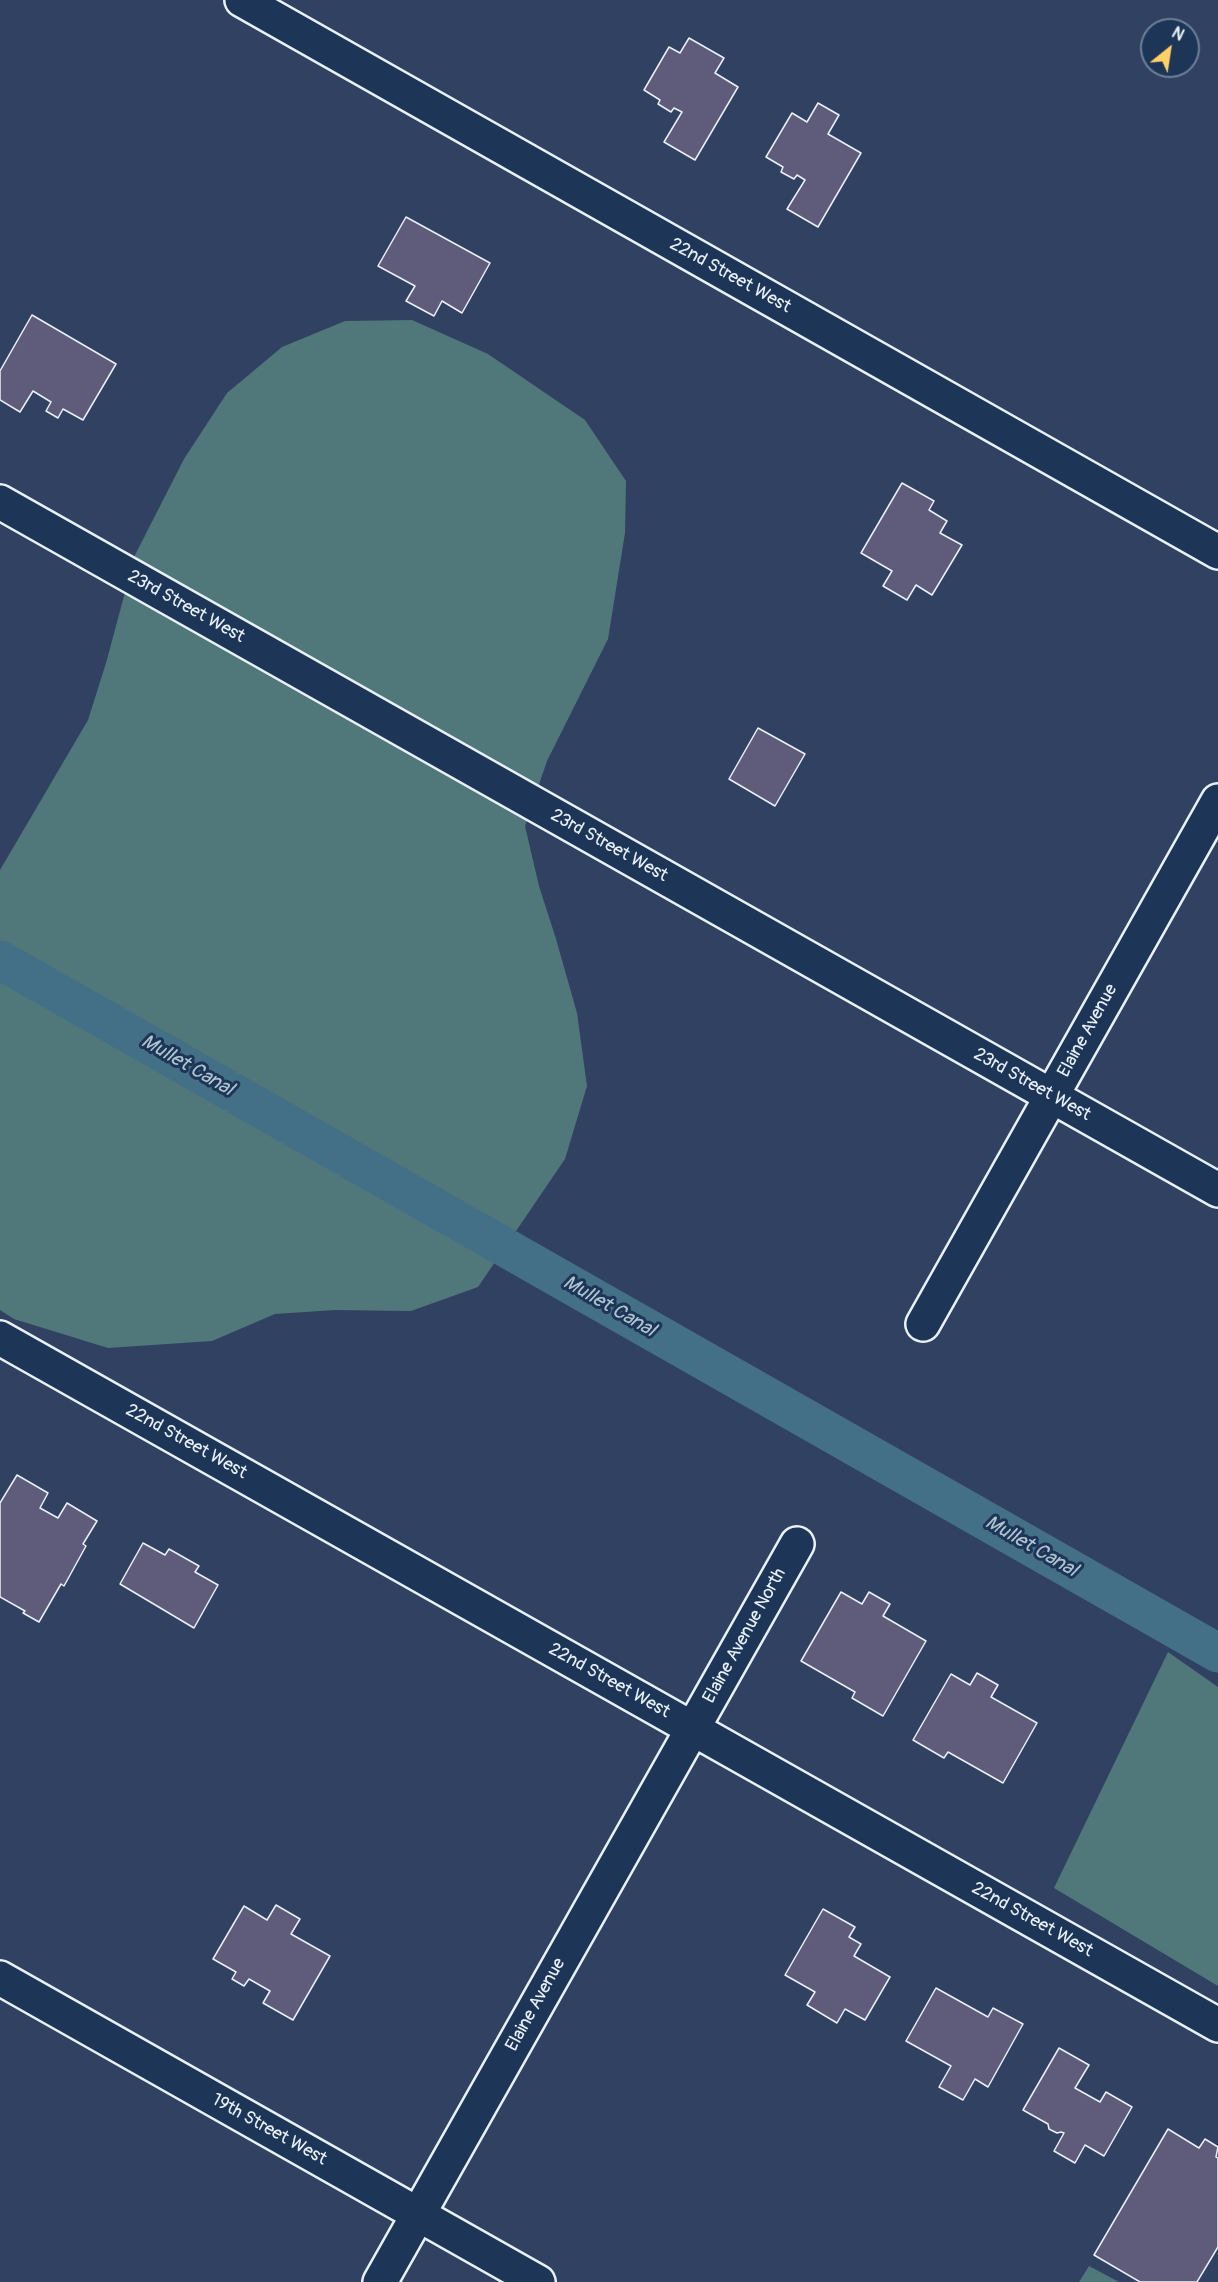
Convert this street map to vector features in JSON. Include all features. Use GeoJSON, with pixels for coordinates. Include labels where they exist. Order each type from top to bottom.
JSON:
{"type":"FeatureCollection","features":[{"type":"Feature","properties":{"kind":"street","name":"22nd Street West"},"geometry":{"type":"LineString","coordinates":[[242,0],[1218,552]]}},
{"type":"Feature","properties":{"kind":"street","name":"23rd Street West"},"geometry":{"type":"LineString","coordinates":[[0,502],[1218,1190]]}},
{"type":"Feature","properties":{"kind":"street","name":"Elaine Avenue"},"geometry":{"type":"LineString","coordinates":[[923,1324],[1218,801]]}},
{"type":"Feature","properties":{"kind":"street","name":"22nd Street West"},"geometry":{"type":"LineString","coordinates":[[0,1338],[1218,2025]]}},
{"type":"Feature","properties":{"kind":"street","name":"Elaine Avenue North"},"geometry":{"type":"LineString","coordinates":[[693,1728],[796,1544]]}},
{"type":"Feature","properties":{"kind":"street","name":"Elaine Avenue"},"geometry":{"type":"LineString","coordinates":[[380,2282],[693,1728]]}},
{"type":"Feature","properties":{"kind":"street","name":"19th Street West"},"geometry":{"type":"LineString","coordinates":[[0,1978],[538,2282]]}},
{"type":"Feature","properties":{"kind":"green space"},"geometry":{"type":"Polygon","coordinates":[[[412,320],[488,354],[585,420],[626,481],[625,533],[608,639],[547,761],[525,826],[539,886],[577,1013],[587,1086],[565,1159],[478,1287],[411,1311],[335,1310],[275,1314],[212,1341],[108,1348],[14,1319],[0,1310],[0,870],[88,720],[135,555],[184,459],[227,393],[282,347],[345,321],[412,320]]]}},
{"type":"Feature","properties":{"kind":"green space"},"geometry":{"type":"Polygon","coordinates":[[[1168,1652],[1218,1687],[1218,1986],[1054,1888],[1168,1652]]]}},
{"type":"Feature","properties":{"kind":"green space"},"geometry":{"type":"Polygon","coordinates":[[[1089,2266],[1119,2282],[1079,2282],[1089,2266]]]}},
{"type":"Feature","properties":{"kind":"building"},"geometry":{"type":"Polygon","coordinates":[[[689,38],[724,58],[715,73],[738,87],[695,160],[664,142],[682,112],[674,108],[671,112],[658,104],[660,100],[644,90],[669,47],[680,53],[689,38]]]}},
{"type":"Feature","properties":{"kind":"building"},"geometry":{"type":"Polygon","coordinates":[[[818,103],[839,115],[828,134],[861,153],[818,227],[787,209],[805,180],[797,175],[794,179],[781,172],[783,167],[766,157],[792,113],[807,122],[818,103]]]}},
{"type":"Feature","properties":{"kind":"building"},"geometry":{"type":"Polygon","coordinates":[[[406,217],[490,263],[462,313],[442,301],[434,316],[406,301],[415,286],[378,266],[406,217]]]}},
{"type":"Feature","properties":{"kind":"building"},"geometry":{"type":"Polygon","coordinates":[[[32,315],[116,364],[83,420],[63,409],[58,418],[46,411],[51,402],[33,391],[20,412],[0,400],[0,371],[32,315]]]}},
{"type":"Feature","properties":{"kind":"building"},"geometry":{"type":"Polygon","coordinates":[[[902,483],[934,501],[929,510],[947,521],[940,533],[962,545],[932,595],[916,585],[907,600],[883,586],[892,571],[861,553],[902,483]]]}},
{"type":"Feature","properties":{"kind":"building"},"geometry":{"type":"Polygon","coordinates":[[[758,728],[805,754],[775,806],[729,779],[758,728]]]}},
{"type":"Feature","properties":{"kind":"building"},"geometry":{"type":"Polygon","coordinates":[[[17,1475],[48,1493],[40,1508],[58,1518],[67,1503],[97,1521],[83,1544],[86,1546],[64,1586],[61,1584],[39,1622],[0,1597],[0,1503],[17,1475]]]}},
{"type":"Feature","properties":{"kind":"building"},"geometry":{"type":"Polygon","coordinates":[[[143,1543],[165,1555],[169,1549],[199,1566],[195,1572],[218,1585],[194,1628],[120,1584],[143,1543]]]}},
{"type":"Feature","properties":{"kind":"building"},"geometry":{"type":"Polygon","coordinates":[[[841,1592],[862,1604],[869,1592],[890,1604],[883,1616],[926,1641],[883,1716],[852,1698],[855,1692],[801,1661],[841,1592]]]}},
{"type":"Feature","properties":{"kind":"building"},"geometry":{"type":"Polygon","coordinates":[[[977,1673],[998,1685],[991,1697],[1037,1723],[1003,1783],[948,1752],[944,1758],[913,1740],[951,1674],[970,1685],[977,1673]]]}},
{"type":"Feature","properties":{"kind":"building"},"geometry":{"type":"Polygon","coordinates":[[[276,1905],[300,1919],[291,1934],[330,1956],[293,2020],[263,2003],[270,1991],[249,1979],[244,1986],[232,1979],[236,1972],[213,1959],[244,1906],[267,1920],[276,1905]]]}},
{"type":"Feature","properties":{"kind":"building"},"geometry":{"type":"Polygon","coordinates":[[[823,1909],[855,1927],[849,1937],[861,1944],[854,1956],[890,1977],[865,2020],[845,2009],[837,2023],[807,2005],[815,1992],[785,1975],[823,1909]]]}},
{"type":"Feature","properties":{"kind":"building"},"geometry":{"type":"Polygon","coordinates":[[[936,1988],[988,2017],[993,2008],[1023,2024],[988,2087],[975,2079],[963,2100],[939,2087],[951,2066],[906,2041],[936,1988]]]}},
{"type":"Feature","properties":{"kind":"building"},"geometry":{"type":"Polygon","coordinates":[[[1059,2048],[1089,2065],[1075,2088],[1100,2102],[1106,2092],[1132,2107],[1104,2156],[1085,2145],[1075,2163],[1054,2151],[1064,2133],[1057,2133],[1049,2129],[1048,2124],[1023,2110],[1059,2048]]]}},
{"type":"Feature","properties":{"kind":"building"},"geometry":{"type":"Polygon","coordinates":[[[1168,2129],[1199,2148],[1205,2139],[1218,2147],[1216,2157],[1218,2158],[1218,2247],[1197,2282],[1140,2282],[1094,2255],[1168,2129]]]}},
{"type":"Feature","properties":{"kind":"waterway","name":"Mullet Canal"},"geometry":{"type":"LineString","coordinates":[[0,960],[1218,1653]]}}]}
